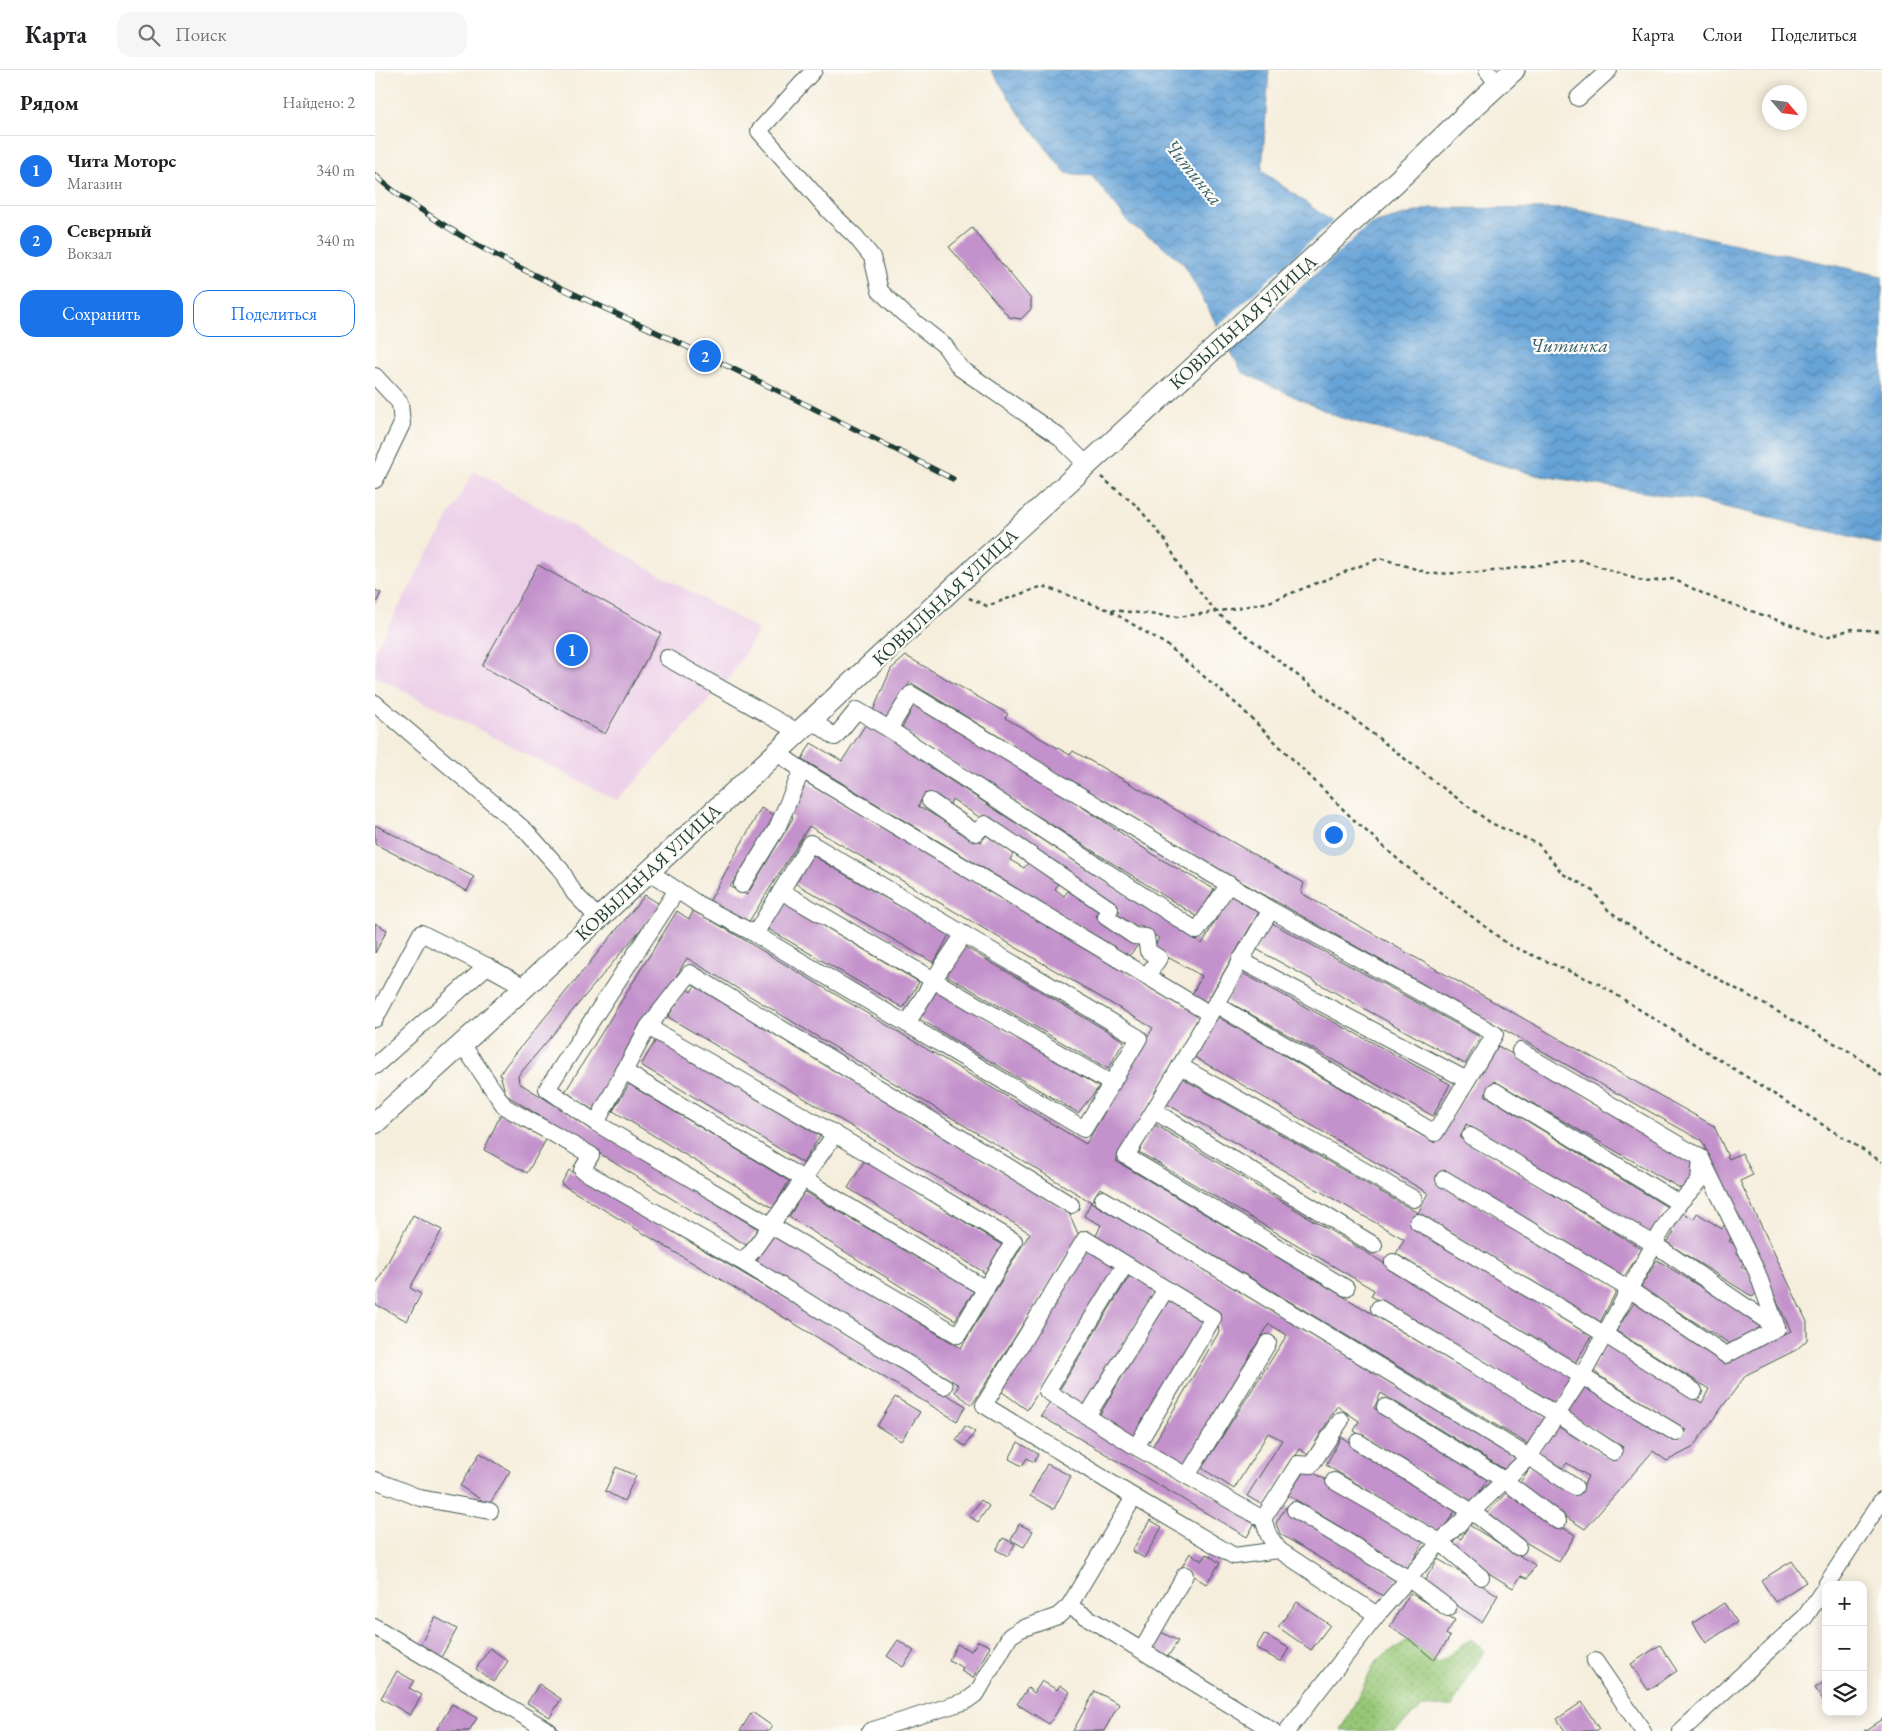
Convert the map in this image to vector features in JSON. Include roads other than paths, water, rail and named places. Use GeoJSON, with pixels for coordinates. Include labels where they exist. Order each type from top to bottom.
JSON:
{"type":"FeatureCollection","features":[{"type":"Feature","properties":{"kind":"main road","name":"КОВЫЛЬНАЯ УЛИЦА"},"geometry":{"type":"LineString","coordinates":[[375,1123],[525,987],[778,750],[1397,181],[1492,78],[1514,70]]}},
{"type":"Feature","properties":{"kind":"street"},"geometry":{"type":"LineString","coordinates":[[814,70],[759,131],[872,257],[880,291],[903,313],[945,346],[960,368],[1059,436],[1087,465]]}},
{"type":"Feature","properties":{"kind":"street"},"geometry":{"type":"LineString","coordinates":[[1578,98],[1609,70]]}},
{"type":"Feature","properties":{"kind":"street"},"geometry":{"type":"LineString","coordinates":[[375,376],[399,403],[402,424],[375,480]]}},
{"type":"Feature","properties":{"kind":"street"},"geometry":{"type":"LineString","coordinates":[[667,658],[805,726],[835,737],[857,710],[889,729],[1197,931],[1229,884]]}},
{"type":"Feature","properties":{"kind":"street"},"geometry":{"type":"LineString","coordinates":[[778,750],[786,760],[802,770],[1147,976],[1213,1009],[1435,1133],[1495,1034],[1271,910],[911,694],[889,729]]}},
{"type":"Feature","properties":{"kind":"street"},"geometry":{"type":"LineString","coordinates":[[375,703],[526,831],[561,870],[574,893],[598,918]]}},
{"type":"Feature","properties":{"kind":"street"},"geometry":{"type":"LineString","coordinates":[[742,885],[777,828],[802,770]]}},
{"type":"Feature","properties":{"kind":"street"},"geometry":{"type":"LineString","coordinates":[[931,801],[976,834],[985,824],[1110,909],[1106,917],[1134,936],[1147,937],[1148,951],[1159,958],[1147,976]]}},
{"type":"Feature","properties":{"kind":"street"},"geometry":{"type":"LineString","coordinates":[[648,871],[698,904],[755,934],[1084,1129],[1139,1038],[810,843],[755,934]]}},
{"type":"Feature","properties":{"kind":"street"},"geometry":{"type":"LineString","coordinates":[[649,1027],[835,1134],[1014,1241],[957,1335],[596,1123],[547,1089],[677,890]]}},
{"type":"Feature","properties":{"kind":"street"},"geometry":{"type":"LineString","coordinates":[[781,891],[1112,1084]]}},
{"type":"Feature","properties":{"kind":"street"},"geometry":{"type":"LineString","coordinates":[[1271,910],[1126,1156],[1346,1288]]}},
{"type":"Feature","properties":{"kind":"street"},"geometry":{"type":"LineString","coordinates":[[375,1019],[421,933],[525,987]]}},
{"type":"Feature","properties":{"kind":"street"},"geometry":{"type":"LineString","coordinates":[[907,1024],[964,934]]}},
{"type":"Feature","properties":{"kind":"street"},"geometry":{"type":"LineString","coordinates":[[1240,960],[1467,1080]]}},
{"type":"Feature","properties":{"kind":"street"},"geometry":{"type":"LineString","coordinates":[[375,1066],[487,966]]}},
{"type":"Feature","properties":{"kind":"street"},"geometry":{"type":"LineString","coordinates":[[596,1123],[649,1027],[691,973],[1071,1205]]}},
{"type":"Feature","properties":{"kind":"street"},"geometry":{"type":"LineString","coordinates":[[462,1044],[505,1107],[591,1155],[582,1170],[741,1261],[944,1386]]}},
{"type":"Feature","properties":{"kind":"street"},"geometry":{"type":"LineString","coordinates":[[1520,1051],[1701,1158],[1757,1272],[1777,1328]]}},
{"type":"Feature","properties":{"kind":"street"},"geometry":{"type":"LineString","coordinates":[[1180,1066],[1414,1199]]}},
{"type":"Feature","properties":{"kind":"street"},"geometry":{"type":"LineString","coordinates":[[624,1071],[986,1289]]}},
{"type":"Feature","properties":{"kind":"street"},"geometry":{"type":"LineString","coordinates":[[1495,1091],[1679,1203]]}},
{"type":"Feature","properties":{"kind":"street"},"geometry":{"type":"LineString","coordinates":[[1154,1111],[1374,1245]]}},
{"type":"Feature","properties":{"kind":"street"},"geometry":{"type":"LineString","coordinates":[[741,1261],[751,1252],[835,1134]]}},
{"type":"Feature","properties":{"kind":"street"},"geometry":{"type":"LineString","coordinates":[[1470,1136],[1654,1244],[1777,1328]]}},
{"type":"Feature","properties":{"kind":"street"},"geometry":{"type":"LineString","coordinates":[[1287,1731],[1377,1615],[1440,1542],[1529,1456],[1582,1376],[1654,1244],[1679,1203],[1699,1182],[1701,1158]]}},
{"type":"Feature","properties":{"kind":"street"},"geometry":{"type":"LineString","coordinates":[[1444,1179],[1629,1289],[1726,1355],[1777,1328]]}},
{"type":"Feature","properties":{"kind":"street"},"geometry":{"type":"LineString","coordinates":[[1103,1198],[1529,1456],[1575,1487]]}},
{"type":"Feature","properties":{"kind":"street"},"geometry":{"type":"LineString","coordinates":[[1419,1222],[1604,1334],[1694,1392]]}},
{"type":"Feature","properties":{"kind":"street"},"geometry":{"type":"LineString","coordinates":[[1136,1447],[1213,1318],[1085,1239],[984,1405],[1234,1556],[1279,1550]]}},
{"type":"Feature","properties":{"kind":"street"},"geometry":{"type":"LineString","coordinates":[[1393,1262],[1676,1433]]}},
{"type":"Feature","properties":{"kind":"street"},"geometry":{"type":"LineString","coordinates":[[1125,1265],[1047,1391],[1136,1447],[1263,1519],[1269,1536],[1279,1550],[1377,1615]]}},
{"type":"Feature","properties":{"kind":"street"},"geometry":{"type":"LineString","coordinates":[[1087,1416],[1166,1289]]}},
{"type":"Feature","properties":{"kind":"street"},"geometry":{"type":"LineString","coordinates":[[1379,1308],[1556,1414],[1614,1452]]}},
{"type":"Feature","properties":{"kind":"street"},"geometry":{"type":"LineString","coordinates":[[1187,1476],[1268,1343]]}},
{"type":"Feature","properties":{"kind":"street"},"geometry":{"type":"LineString","coordinates":[[1385,1407],[1504,1480],[1558,1521]]}},
{"type":"Feature","properties":{"kind":"street"},"geometry":{"type":"LineString","coordinates":[[1263,1519],[1298,1464],[1311,1465],[1341,1420]]}},
{"type":"Feature","properties":{"kind":"street"},"geometry":{"type":"LineString","coordinates":[[1358,1442],[1471,1511],[1518,1547]]}},
{"type":"Feature","properties":{"kind":"street"},"geometry":{"type":"LineString","coordinates":[[375,1480],[419,1498],[490,1511]]}},
{"type":"Feature","properties":{"kind":"street"},"geometry":{"type":"LineString","coordinates":[[1334,1481],[1440,1542],[1481,1577]]}},
{"type":"Feature","properties":{"kind":"street"},"geometry":{"type":"LineString","coordinates":[[870,1731],[966,1701],[977,1693],[1011,1636],[1021,1629],[1057,1616],[1069,1606],[1134,1497]]}},
{"type":"Feature","properties":{"kind":"street"},"geometry":{"type":"LineString","coordinates":[[1829,1581],[1882,1500]]}},
{"type":"Feature","properties":{"kind":"street"},"geometry":{"type":"LineString","coordinates":[[1295,1510],[1409,1579],[1448,1608]]}},
{"type":"Feature","properties":{"kind":"street"},"geometry":{"type":"LineString","coordinates":[[1142,1650],[1185,1575]]}},
{"type":"Feature","properties":{"kind":"street"},"geometry":{"type":"LineString","coordinates":[[1681,1731],[1805,1617],[1822,1591]]}},
{"type":"Feature","properties":{"kind":"street"},"geometry":{"type":"LineString","coordinates":[[1069,1606],[1273,1731]]}},
{"type":"Feature","properties":{"kind":"street"},"geometry":{"type":"LineString","coordinates":[[375,1627],[549,1731]]}},
{"type":"Feature","properties":{"kind":"street"},"geometry":{"type":"LineString","coordinates":[[1595,1661],[1643,1731]]}},
{"type":"Feature","properties":{"kind":"water","name":"Читинка"},"geometry":{"type":"Polygon","coordinates":[[[991,70],[1269,70],[1262,171],[1345,231],[1431,208],[1577,209],[1882,276],[1882,545],[1700,501],[1536,475],[1338,417],[1242,372],[1184,264],[1158,242],[1130,224],[1092,176],[1066,173],[1021,116],[991,70]]]}},
{"type":"Feature","properties":{"kind":"railway"},"geometry":{"type":"LineString","coordinates":[[375,175],[396,193],[500,258],[759,381],[953,479]]}},
{"type":"Feature","properties":{"kind":"place","name":"Северный"},"geometry":{"type":"Point","coordinates":[705,356]}},
{"type":"Feature","properties":{"kind":"place","name":"Чита Моторс"},"geometry":{"type":"Point","coordinates":[572,650]}}]}
